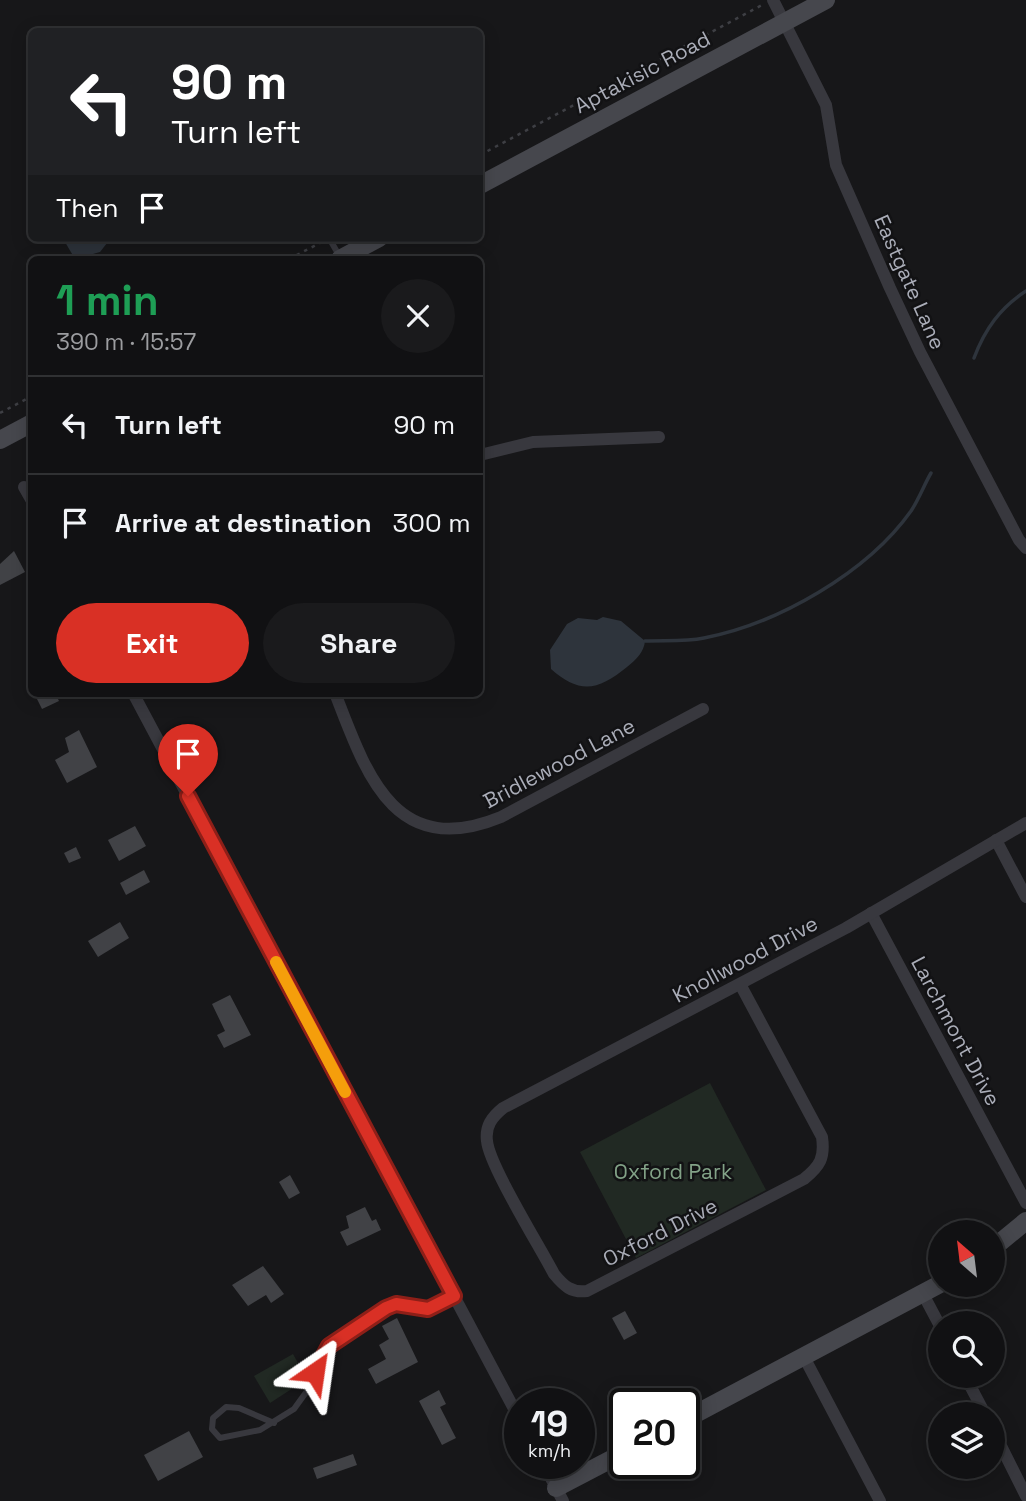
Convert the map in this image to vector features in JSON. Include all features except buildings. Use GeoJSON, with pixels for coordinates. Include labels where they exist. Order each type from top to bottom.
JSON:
{"type":"FeatureCollection","features":[{"type":"Feature","properties":{"kind":"main road","name":"Aptakisic Road"},"geometry":{"type":"LineString","coordinates":[[483,183],[826,0]]}},
{"type":"Feature","properties":{"kind":"main road"},"geometry":{"type":"LineString","coordinates":[[346,256],[372,242]]}},
{"type":"Feature","properties":{"kind":"main road"},"geometry":{"type":"LineString","coordinates":[[0,440],[28,425]]}},
{"type":"Feature","properties":{"kind":"main road"},"geometry":{"type":"LineString","coordinates":[[1005,1238],[1026,1221]]}},
{"type":"Feature","properties":{"kind":"main road"},"geometry":{"type":"LineString","coordinates":[[700,1412],[928,1291]]}},
{"type":"Feature","properties":{"kind":"main road"},"geometry":{"type":"LineString","coordinates":[[559,1495],[609,1462]]}},
{"type":"Feature","properties":{"kind":"street","name":"Eastgate Lane"},"geometry":{"type":"LineString","coordinates":[[772,0],[826,105],[836,165],[890,288],[920,352],[1019,540],[1026,548]]}},
{"type":"Feature","properties":{"kind":"street"},"geometry":{"type":"LineString","coordinates":[[483,454],[533,442],[659,437]]}},
{"type":"Feature","properties":{"kind":"street"},"geometry":{"type":"LineString","coordinates":[[24,487],[28,494]]}},
{"type":"Feature","properties":{"kind":"street"},"geometry":{"type":"LineString","coordinates":[[135,697],[504,1390]]}},
{"type":"Feature","properties":{"kind":"street","name":"Bridlewood Lane"},"geometry":{"type":"LineString","coordinates":[[337,697],[362,763],[380,794],[392,807],[419,821],[448,828],[474,826],[501,817],[703,709]]}},
{"type":"Feature","properties":{"kind":"street","name":"Knollwood Drive"},"geometry":{"type":"LineString","coordinates":[[487,1130],[492,1118],[503,1108],[871,913],[1026,823]]}},
{"type":"Feature","properties":{"kind":"street"},"geometry":{"type":"LineString","coordinates":[[996,840],[1026,897]]}},
{"type":"Feature","properties":{"kind":"street","name":"Larchmont Drive"},"geometry":{"type":"LineString","coordinates":[[871,913],[1026,1203]]}},
{"type":"Feature","properties":{"kind":"street","name":"Oxford Drive"},"geometry":{"type":"LineString","coordinates":[[487,1130],[490,1153],[554,1274],[564,1286],[576,1292],[587,1292],[804,1179],[820,1166],[824,1152],[822,1137],[740,984]]}},
{"type":"Feature","properties":{"kind":"street"},"geometry":{"type":"LineString","coordinates":[[923,1294],[932,1311]]}},
{"type":"Feature","properties":{"kind":"street"},"geometry":{"type":"LineString","coordinates":[[804,1357],[880,1501]]}},
{"type":"Feature","properties":{"kind":"street"},"geometry":{"type":"LineString","coordinates":[[1005,1455],[1026,1496]]}},
{"type":"Feature","properties":{"kind":"street"},"geometry":{"type":"LineString","coordinates":[[551,1479],[559,1495]]}},
{"type":"Feature","properties":{"kind":"lane"},"geometry":{"type":"LineString","coordinates":[[274,1423],[239,1408],[226,1407],[213,1418],[212,1429],[220,1438],[244,1435],[274,1423],[299,1404],[329,1346],[392,1305],[428,1309],[454,1296]]}},
{"type":"Feature","properties":{"kind":"path"},"geometry":{"type":"LineString","coordinates":[[483,153],[772,0]]}},
{"type":"Feature","properties":{"kind":"path"},"geometry":{"type":"LineString","coordinates":[[295,256],[321,242]]}},
{"type":"Feature","properties":{"kind":"path"},"geometry":{"type":"LineString","coordinates":[[0,413],[28,398]]}},
{"type":"Feature","properties":{"kind":"green space","name":"Oxford Park"},"geometry":{"type":"Polygon","coordinates":[[[710,1083],[766,1190],[636,1258],[580,1152],[710,1083]]]}},
{"type":"Feature","properties":{"kind":"green space"},"geometry":{"type":"Polygon","coordinates":[[[293,1354],[307,1379],[270,1403],[254,1376],[293,1354]]]}},
{"type":"Feature","properties":{"kind":"shaded area"},"geometry":{"type":"Polygon","coordinates":[[[65,242],[108,242],[100,252],[73,256],[65,242]]]}},
{"type":"Feature","properties":{"kind":"shaded area"},"geometry":{"type":"Polygon","coordinates":[[[603,617],[621,621],[645,641],[633,662],[607,681],[589,686],[571,683],[551,669],[550,650],[567,624],[578,618],[597,620],[603,617]]]}},
{"type":"Feature","properties":{"kind":"waterway"},"geometry":{"type":"LineString","coordinates":[[974,358],[994,320],[1026,291]]}},
{"type":"Feature","properties":{"kind":"waterway"},"geometry":{"type":"LineString","coordinates":[[645,641],[697,639],[732,631],[790,608],[818,592],[845,575],[892,534],[917,502],[931,473]]}},
{"type":"Feature","properties":{"kind":"slow traffic"},"geometry":{"type":"LineString","coordinates":[[276,962],[345,1092]]}},
{"type":"Feature","properties":{"kind":"route"},"geometry":{"type":"LineString","coordinates":[[188,796],[454,1296],[428,1309],[401,1304],[386,1308],[329,1346],[315,1372]]}}]}
